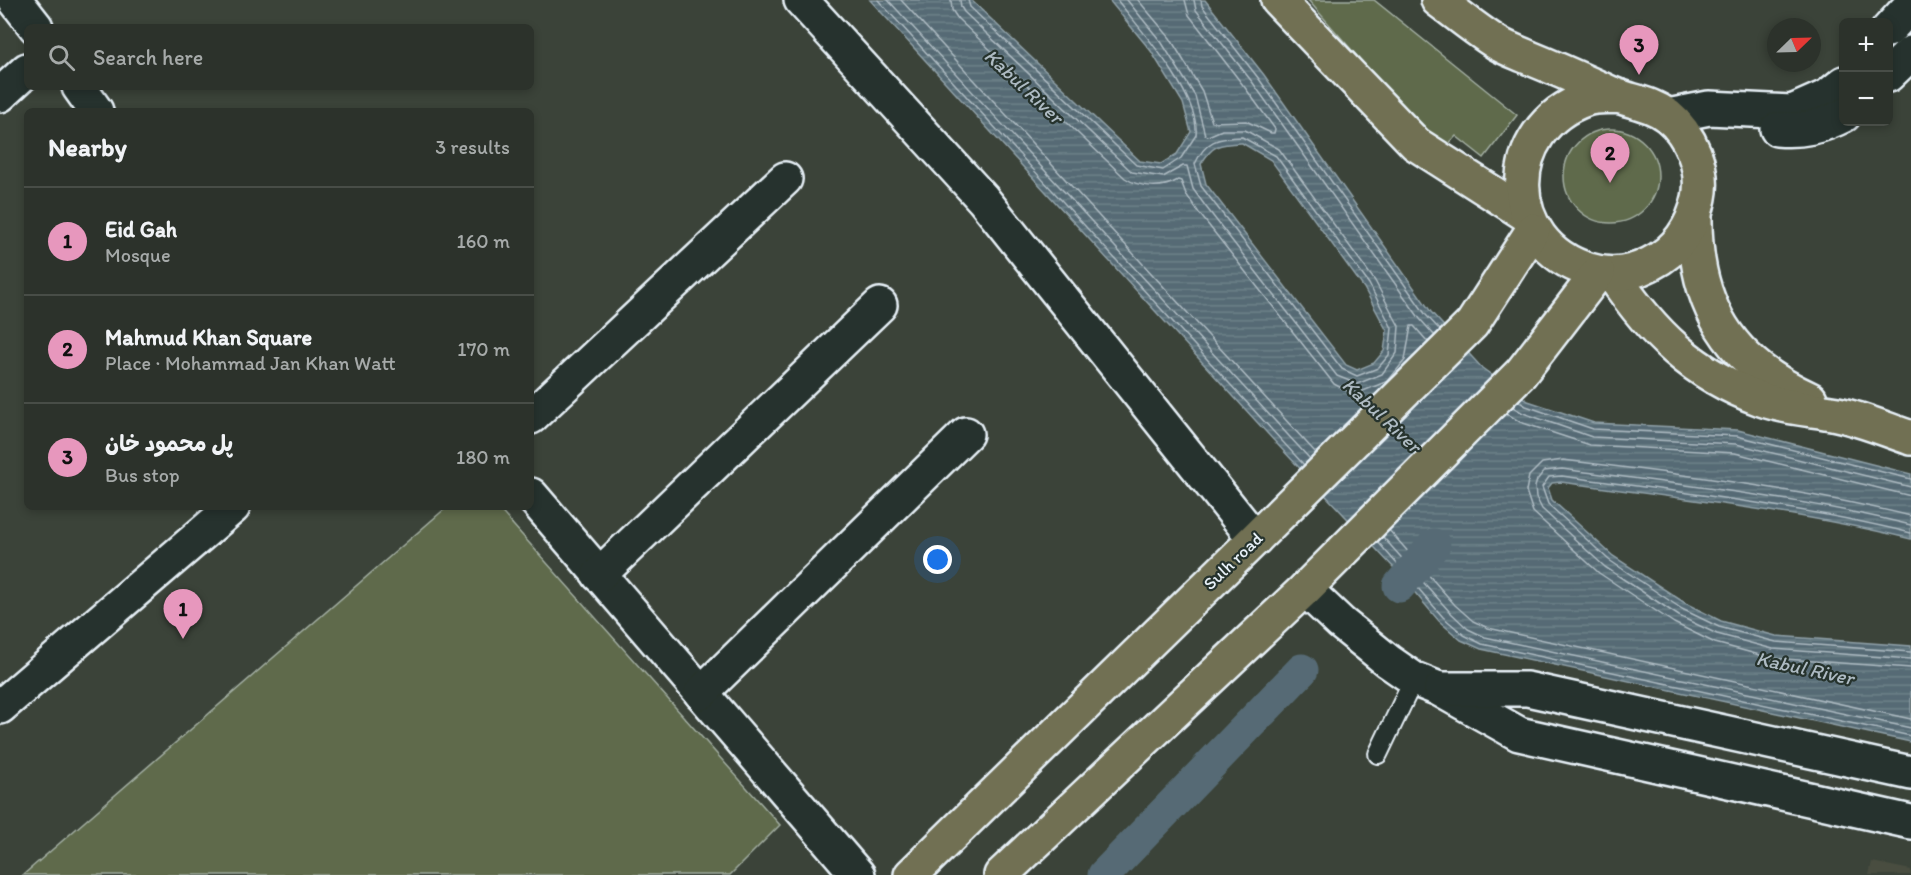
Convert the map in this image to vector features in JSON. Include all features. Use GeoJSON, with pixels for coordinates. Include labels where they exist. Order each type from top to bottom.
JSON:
{"type":"FeatureCollection","features":[{"type":"Feature","properties":{"kind":"main road"},"geometry":{"type":"LineString","coordinates":[[1278,0],[1416,144],[1530,222],[1551,250],[1573,266],[1606,274],[1639,270],[1663,258],[1682,240],[1695,216]]}},
{"type":"Feature","properties":{"kind":"main road"},"geometry":{"type":"LineString","coordinates":[[1438,0],[1498,43],[1617,96],[1644,102],[1677,126],[1697,162],[1701,189],[1695,216],[1695,245],[1699,274],[1708,302],[1722,328],[1740,352],[1761,372],[1785,388],[1838,415]]}},
{"type":"Feature","properties":{"kind":"main road"},"geometry":{"type":"LineString","coordinates":[[1530,222],[1521,186],[1526,156],[1539,131],[1561,110],[1588,99],[1617,96]]}},
{"type":"Feature","properties":{"kind":"main road","name":"Sulh road"},"geometry":{"type":"LineString","coordinates":[[911,875],[1255,540],[1472,324],[1530,222]]}},
{"type":"Feature","properties":{"kind":"main road"},"geometry":{"type":"LineString","coordinates":[[1001,875],[1305,589],[1521,373],[1606,274]]}},
{"type":"Feature","properties":{"kind":"main road"},"geometry":{"type":"LineString","coordinates":[[1606,274],[1661,337],[1700,368],[1726,384],[1762,399],[1838,415],[1911,438]]}},
{"type":"Feature","properties":{"kind":"street"},"geometry":{"type":"LineString","coordinates":[[15,0],[34,24]]}},
{"type":"Feature","properties":{"kind":"street"},"geometry":{"type":"LineString","coordinates":[[801,0],[983,199],[1255,540]]}},
{"type":"Feature","properties":{"kind":"street"},"geometry":{"type":"LineString","coordinates":[[1893,25],[1911,5]]}},
{"type":"Feature","properties":{"kind":"street"},"geometry":{"type":"LineString","coordinates":[[1891,72],[1911,53]]}},
{"type":"Feature","properties":{"kind":"street"},"geometry":{"type":"LineString","coordinates":[[0,95],[24,73]]}},
{"type":"Feature","properties":{"kind":"street"},"geometry":{"type":"LineString","coordinates":[[1677,126],[1709,108],[1792,112],[1828,96],[1839,87]]}},
{"type":"Feature","properties":{"kind":"street"},"geometry":{"type":"LineString","coordinates":[[81,90],[94,108]]}},
{"type":"Feature","properties":{"kind":"street"},"geometry":{"type":"LineString","coordinates":[[1677,126],[1791,130],[1809,129],[1839,118]]}},
{"type":"Feature","properties":{"kind":"street"},"geometry":{"type":"LineString","coordinates":[[534,414],[785,179]]}},
{"type":"Feature","properties":{"kind":"street"},"geometry":{"type":"LineString","coordinates":[[599,574],[880,305]]}},
{"type":"Feature","properties":{"kind":"street"},"geometry":{"type":"LineString","coordinates":[[701,693],[966,434]]}},
{"type":"Feature","properties":{"kind":"street"},"geometry":{"type":"LineString","coordinates":[[534,498],[858,875]]}},
{"type":"Feature","properties":{"kind":"street"},"geometry":{"type":"LineString","coordinates":[[0,707],[230,510]]}},
{"type":"Feature","properties":{"kind":"street"},"geometry":{"type":"LineString","coordinates":[[1305,589],[1388,662],[1519,734],[1911,822]]}},
{"type":"Feature","properties":{"kind":"street"},"geometry":{"type":"LineString","coordinates":[[1427,684],[1527,688],[1911,773]]}},
{"type":"Feature","properties":{"kind":"lane"},"geometry":{"type":"LineString","coordinates":[[1378,754],[1427,684]]}},
{"type":"Feature","properties":{"kind":"shaded area"},"geometry":{"type":"Polygon","coordinates":[[[1872,862],[1911,870],[1911,875],[1869,875],[1872,862]]]}},
{"type":"Feature","properties":{"kind":"green space"},"geometry":{"type":"Polygon","coordinates":[[[1308,0],[1374,0],[1517,115],[1484,158],[1456,136],[1441,152],[1308,0]]]}},
{"type":"Feature","properties":{"kind":"green space"},"geometry":{"type":"Polygon","coordinates":[[[1611,129],[1629,132],[1644,143],[1655,158],[1658,176],[1655,194],[1644,209],[1629,220],[1611,223],[1593,220],[1578,209],[1567,194],[1564,176],[1567,158],[1578,143],[1593,132],[1611,129]]]}},
{"type":"Feature","properties":{"kind":"green space"},"geometry":{"type":"Polygon","coordinates":[[[444,510],[500,510],[780,825],[730,875],[23,875],[444,510]]]}},
{"type":"Feature","properties":{"kind":"water","name":"Kabul River"},"geometry":{"type":"Polygon","coordinates":[[[870,0],[971,0],[1140,161],[1161,164],[1177,154],[1191,132],[1183,103],[1151,51],[1109,0],[1205,0],[1264,75],[1431,312],[1482,368],[1528,401],[1594,423],[1738,430],[1911,474],[1911,539],[1781,513],[1693,500],[1561,482],[1552,483],[1548,488],[1552,500],[1613,556],[1685,603],[1721,621],[1776,636],[1911,646],[1911,742],[1481,649],[1461,640],[1439,621],[1394,568],[1278,445],[870,0]],[[1234,143],[1217,146],[1209,152],[1201,164],[1206,184],[1346,365],[1357,370],[1374,363],[1384,351],[1387,331],[1364,288],[1271,160],[1242,143],[1234,143]]]}},
{"type":"Feature","properties":{"kind":"waterway"},"geometry":{"type":"LineString","coordinates":[[1399,586],[1434,545]]}},
{"type":"Feature","properties":{"kind":"waterway"},"geometry":{"type":"LineString","coordinates":[[1104,875],[1302,670]]}},
{"type":"Feature","properties":{"kind":"place","name":"پل محمود خان"},"geometry":{"type":"Point","coordinates":[1639,75]}},
{"type":"Feature","properties":{"kind":"place","name":"Mahmud Khan Square"},"geometry":{"type":"Point","coordinates":[1610,183]}},
{"type":"Feature","properties":{"kind":"place","name":"Eid Gah"},"geometry":{"type":"Point","coordinates":[183,639]}}]}
